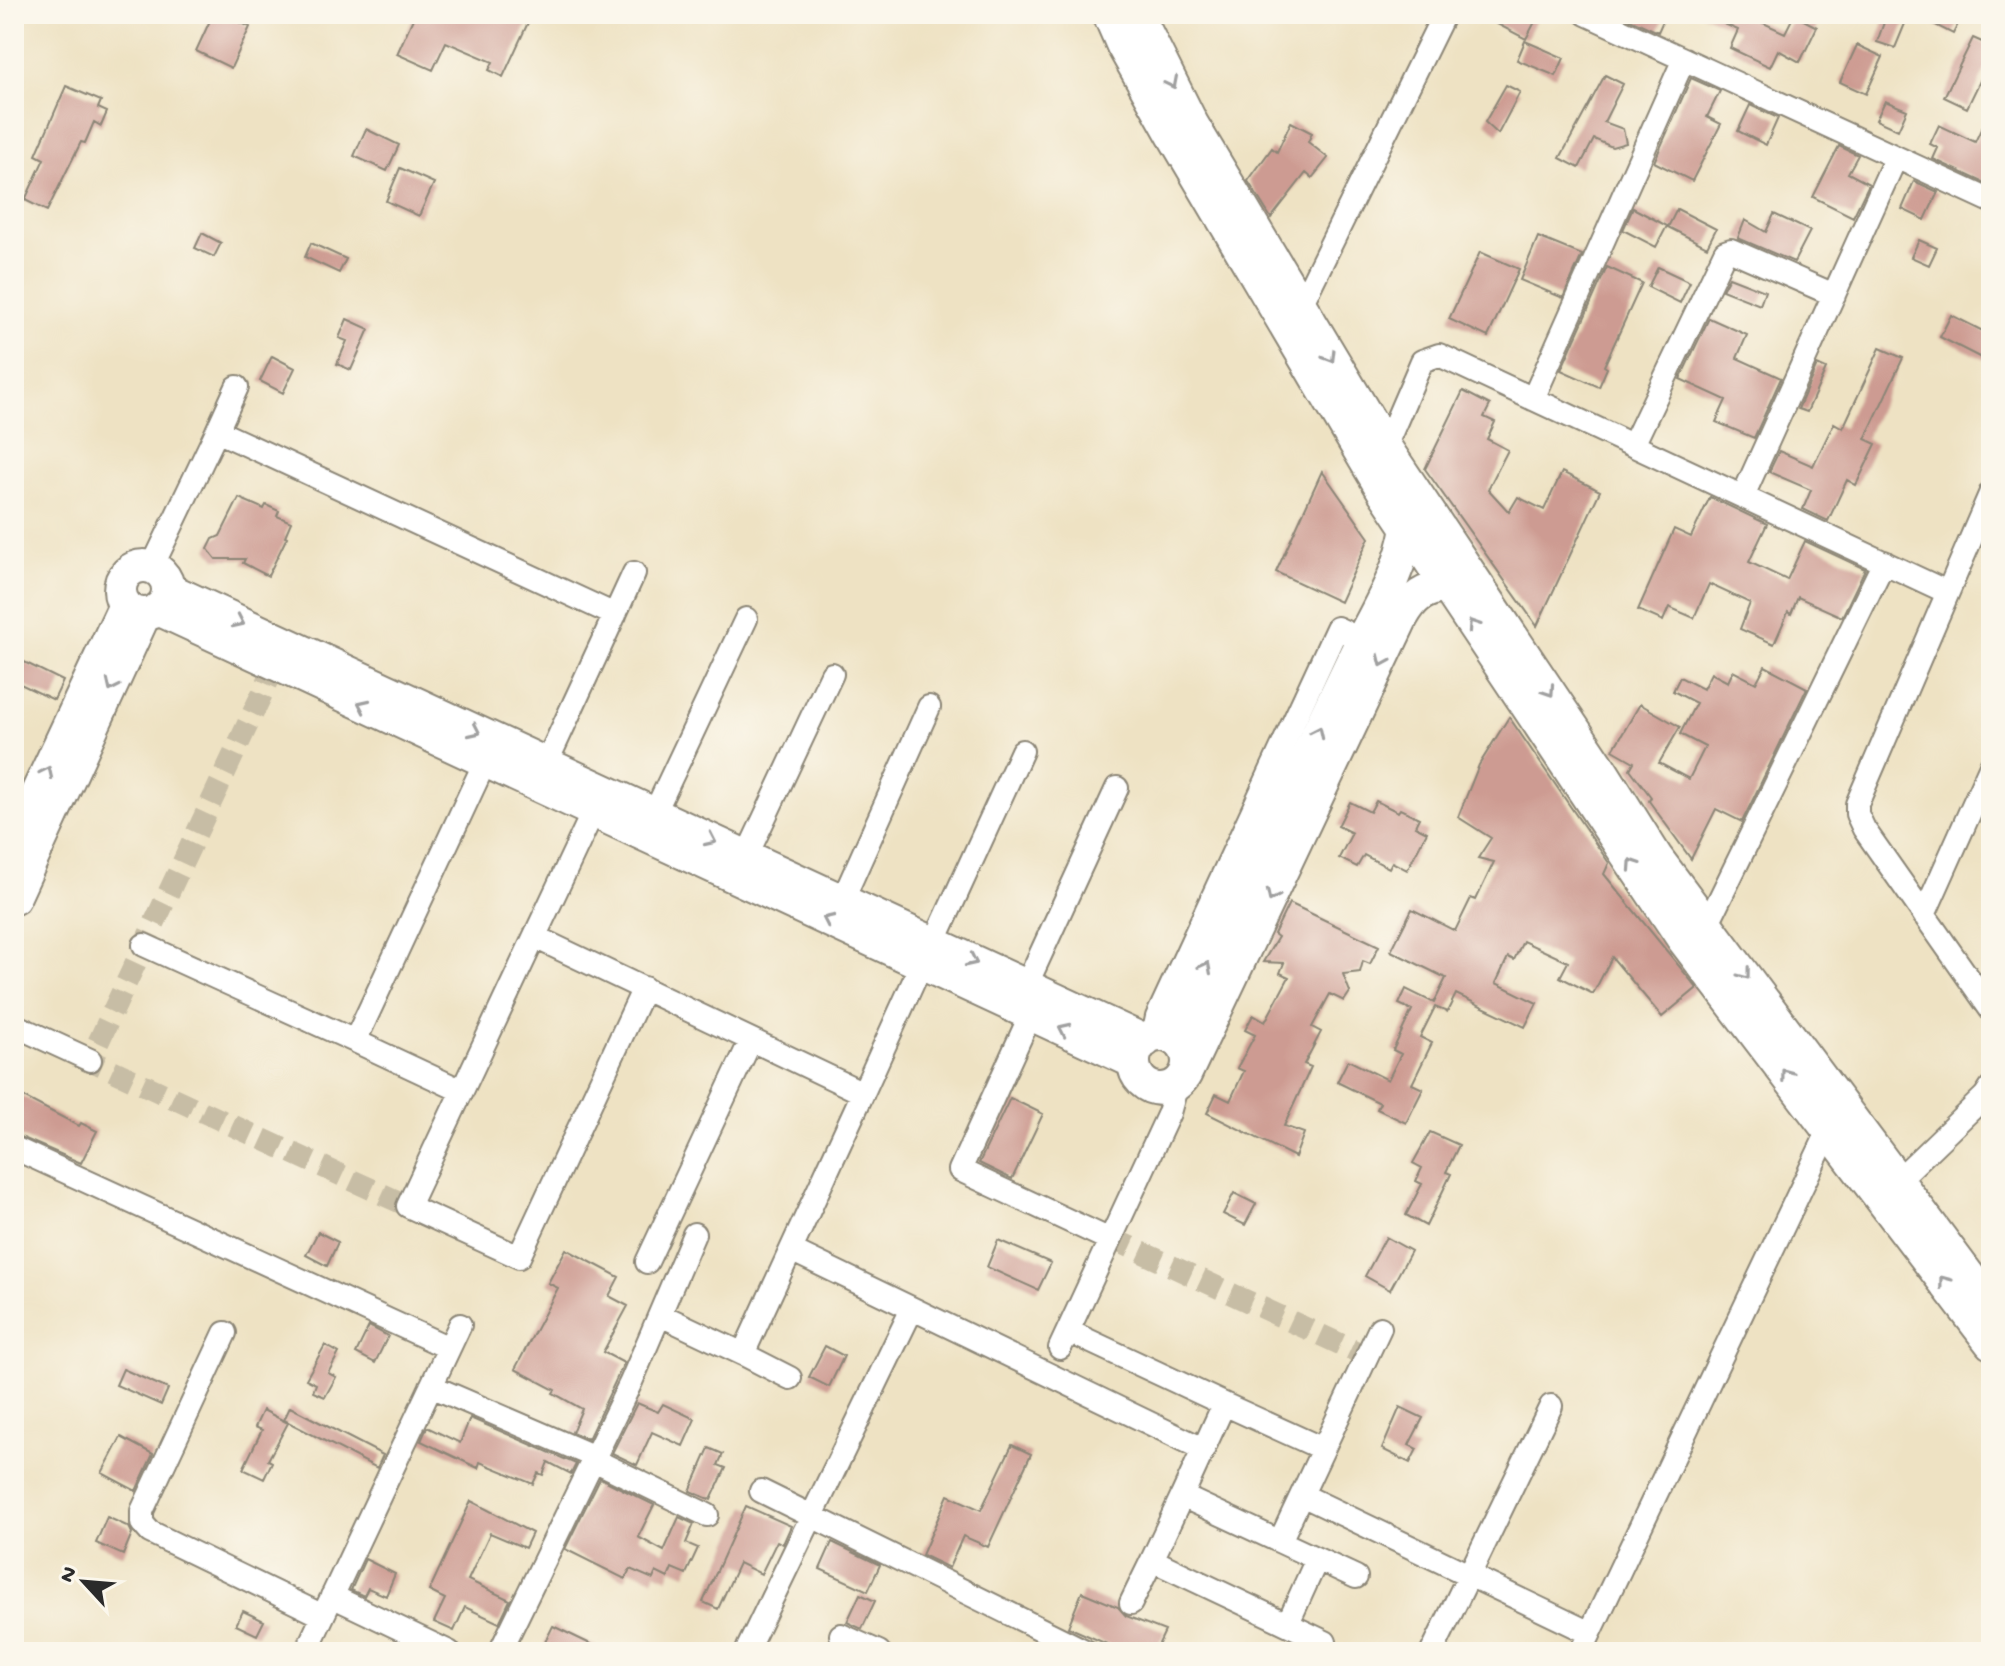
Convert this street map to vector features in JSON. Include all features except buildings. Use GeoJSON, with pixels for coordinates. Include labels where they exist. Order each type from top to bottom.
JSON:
{"type":"FeatureCollection","features":[{"type":"Feature","properties":{"kind":"street"},"geometry":{"type":"LineString","coordinates":[[1109,14],[1123,46],[1241,230],[1300,307],[1683,939],[1829,1130],[1981,1305]]}},
{"type":"Feature","properties":{"kind":"street"},"geometry":{"type":"LineString","coordinates":[[1137,14],[1241,230],[1384,492],[1447,586],[1509,655],[1898,1180],[1981,1305],[1991,1343]]}},
{"type":"Feature","properties":{"kind":"street"},"geometry":{"type":"LineString","coordinates":[[1300,307],[1444,14]]}},
{"type":"Feature","properties":{"kind":"street"},"geometry":{"type":"LineString","coordinates":[[1586,14],[1991,201]]}},
{"type":"Feature","properties":{"kind":"street"},"geometry":{"type":"LineString","coordinates":[[1533,399],[1684,59]]}},
{"type":"Feature","properties":{"kind":"street"},"geometry":{"type":"LineString","coordinates":[[1743,496],[1896,157]]}},
{"type":"Feature","properties":{"kind":"street"},"geometry":{"type":"LineString","coordinates":[[1633,445],[1725,252],[1731,250],[1834,295]]}},
{"type":"Feature","properties":{"kind":"street"},"geometry":{"type":"LineString","coordinates":[[1385,447],[1422,361],[1439,355],[1947,592]]}},
{"type":"Feature","properties":{"kind":"street"},"geometry":{"type":"LineString","coordinates":[[14,898],[150,597],[237,387]]}},
{"type":"Feature","properties":{"kind":"street"},"geometry":{"type":"LineString","coordinates":[[217,431],[615,615]]}},
{"type":"Feature","properties":{"kind":"street"},"geometry":{"type":"LineString","coordinates":[[1991,492],[1857,804],[1857,814],[1864,829],[1991,1010]]}},
{"type":"Feature","properties":{"kind":"street"},"geometry":{"type":"LineString","coordinates":[[150,597],[593,812],[928,953],[1029,1000],[1151,1044],[1181,1044],[1186,1053],[1181,1079],[1167,1089],[1155,1089],[1144,1083],[1137,1074],[1151,1044],[1362,640],[1400,562],[1408,527]]}},
{"type":"Feature","properties":{"kind":"street"},"geometry":{"type":"LineString","coordinates":[[1707,925],[1884,562]]}},
{"type":"Feature","properties":{"kind":"street"},"geometry":{"type":"LineString","coordinates":[[546,764],[634,573]]}},
{"type":"Feature","properties":{"kind":"street"},"geometry":{"type":"LineString","coordinates":[[1323,1449],[1224,1404],[1064,1339],[1169,1113],[1181,1079],[1402,617],[1412,599],[1427,589],[1447,586]]}},
{"type":"Feature","properties":{"kind":"street"},"geometry":{"type":"LineString","coordinates":[[150,597],[546,764],[842,901],[928,953]]}},
{"type":"Feature","properties":{"kind":"street"},"geometry":{"type":"LineString","coordinates":[[14,842],[150,597]]}},
{"type":"Feature","properties":{"kind":"street"},"geometry":{"type":"LineString","coordinates":[[654,814],[746,619]]}},
{"type":"Feature","properties":{"kind":"street"},"geometry":{"type":"LineString","coordinates":[[746,857],[832,674]]}},
{"type":"Feature","properties":{"kind":"street"},"geometry":{"type":"LineString","coordinates":[[842,901],[929,707]]}},
{"type":"Feature","properties":{"kind":"street"},"geometry":{"type":"LineString","coordinates":[[743,1354],[1022,751]]}},
{"type":"Feature","properties":{"kind":"street"},"geometry":{"type":"LineString","coordinates":[[355,1041],[485,762]]}},
{"type":"Feature","properties":{"kind":"street"},"geometry":{"type":"LineString","coordinates":[[1924,915],[1991,765]]}},
{"type":"Feature","properties":{"kind":"street"},"geometry":{"type":"LineString","coordinates":[[1110,1240],[960,1170],[1117,788]]}},
{"type":"Feature","properties":{"kind":"street"},"geometry":{"type":"LineString","coordinates":[[593,812],[408,1206],[526,1260],[644,988]]}},
{"type":"Feature","properties":{"kind":"street"},"geometry":{"type":"LineString","coordinates":[[535,937],[863,1093]]}},
{"type":"Feature","properties":{"kind":"street"},"geometry":{"type":"LineString","coordinates":[[144,945],[462,1091]]}},
{"type":"Feature","properties":{"kind":"street"},"geometry":{"type":"LineString","coordinates":[[14,1025],[90,1060]]}},
{"type":"Feature","properties":{"kind":"street"},"geometry":{"type":"LineString","coordinates":[[647,1262],[751,1040]]}},
{"type":"Feature","properties":{"kind":"street"},"geometry":{"type":"LineString","coordinates":[[1898,1180],[1991,1087]]}},
{"type":"Feature","properties":{"kind":"street"},"geometry":{"type":"LineString","coordinates":[[1302,1495],[1469,1575],[1585,1642],[1829,1130]]}},
{"type":"Feature","properties":{"kind":"street"},"geometry":{"type":"LineString","coordinates":[[14,1148],[449,1348]]}},
{"type":"Feature","properties":{"kind":"street"},"geometry":{"type":"LineString","coordinates":[[500,1652],[631,1382],[694,1234]]}},
{"type":"Feature","properties":{"kind":"street"},"geometry":{"type":"LineString","coordinates":[[791,1250],[1203,1449]]}},
{"type":"Feature","properties":{"kind":"street"},"geometry":{"type":"LineString","coordinates":[[748,1648],[912,1309]]}},
{"type":"Feature","properties":{"kind":"street"},"geometry":{"type":"LineString","coordinates":[[665,1317],[790,1378]]}},
{"type":"Feature","properties":{"kind":"street"},"geometry":{"type":"LineString","coordinates":[[306,1652],[460,1325]]}},
{"type":"Feature","properties":{"kind":"street"},"geometry":{"type":"LineString","coordinates":[[1280,1541],[1380,1328]]}},
{"type":"Feature","properties":{"kind":"street"},"geometry":{"type":"LineString","coordinates":[[225,1333],[142,1511],[142,1523],[150,1532],[327,1606],[449,1652]]}},
{"type":"Feature","properties":{"kind":"street"},"geometry":{"type":"LineString","coordinates":[[431,1386],[594,1458],[707,1515]]}},
{"type":"Feature","properties":{"kind":"street"},"geometry":{"type":"LineString","coordinates":[[1131,1603],[1224,1404]]}},
{"type":"Feature","properties":{"kind":"street"},"geometry":{"type":"LineString","coordinates":[[1432,1652],[1551,1406]]}},
{"type":"Feature","properties":{"kind":"street"},"geometry":{"type":"LineString","coordinates":[[761,1491],[1060,1646],[1087,1652]]}},
{"type":"Feature","properties":{"kind":"street"},"geometry":{"type":"LineString","coordinates":[[1182,1496],[1356,1577]]}},
{"type":"Feature","properties":{"kind":"street"},"geometry":{"type":"LineString","coordinates":[[1288,1623],[1317,1559]]}},
{"type":"Feature","properties":{"kind":"street"},"geometry":{"type":"LineString","coordinates":[[1152,1560],[1325,1642]]}},
{"type":"Feature","properties":{"kind":"street"},"geometry":{"type":"LineString","coordinates":[[841,1635],[879,1652]]}},
{"type":"Feature","properties":{"kind":"tunnel"},"geometry":{"type":"LineString","coordinates":[[276,664],[90,1060],[408,1206]]}},
{"type":"Feature","properties":{"kind":"tunnel"},"geometry":{"type":"LineString","coordinates":[[1111,1238],[1366,1356]]}}]}
